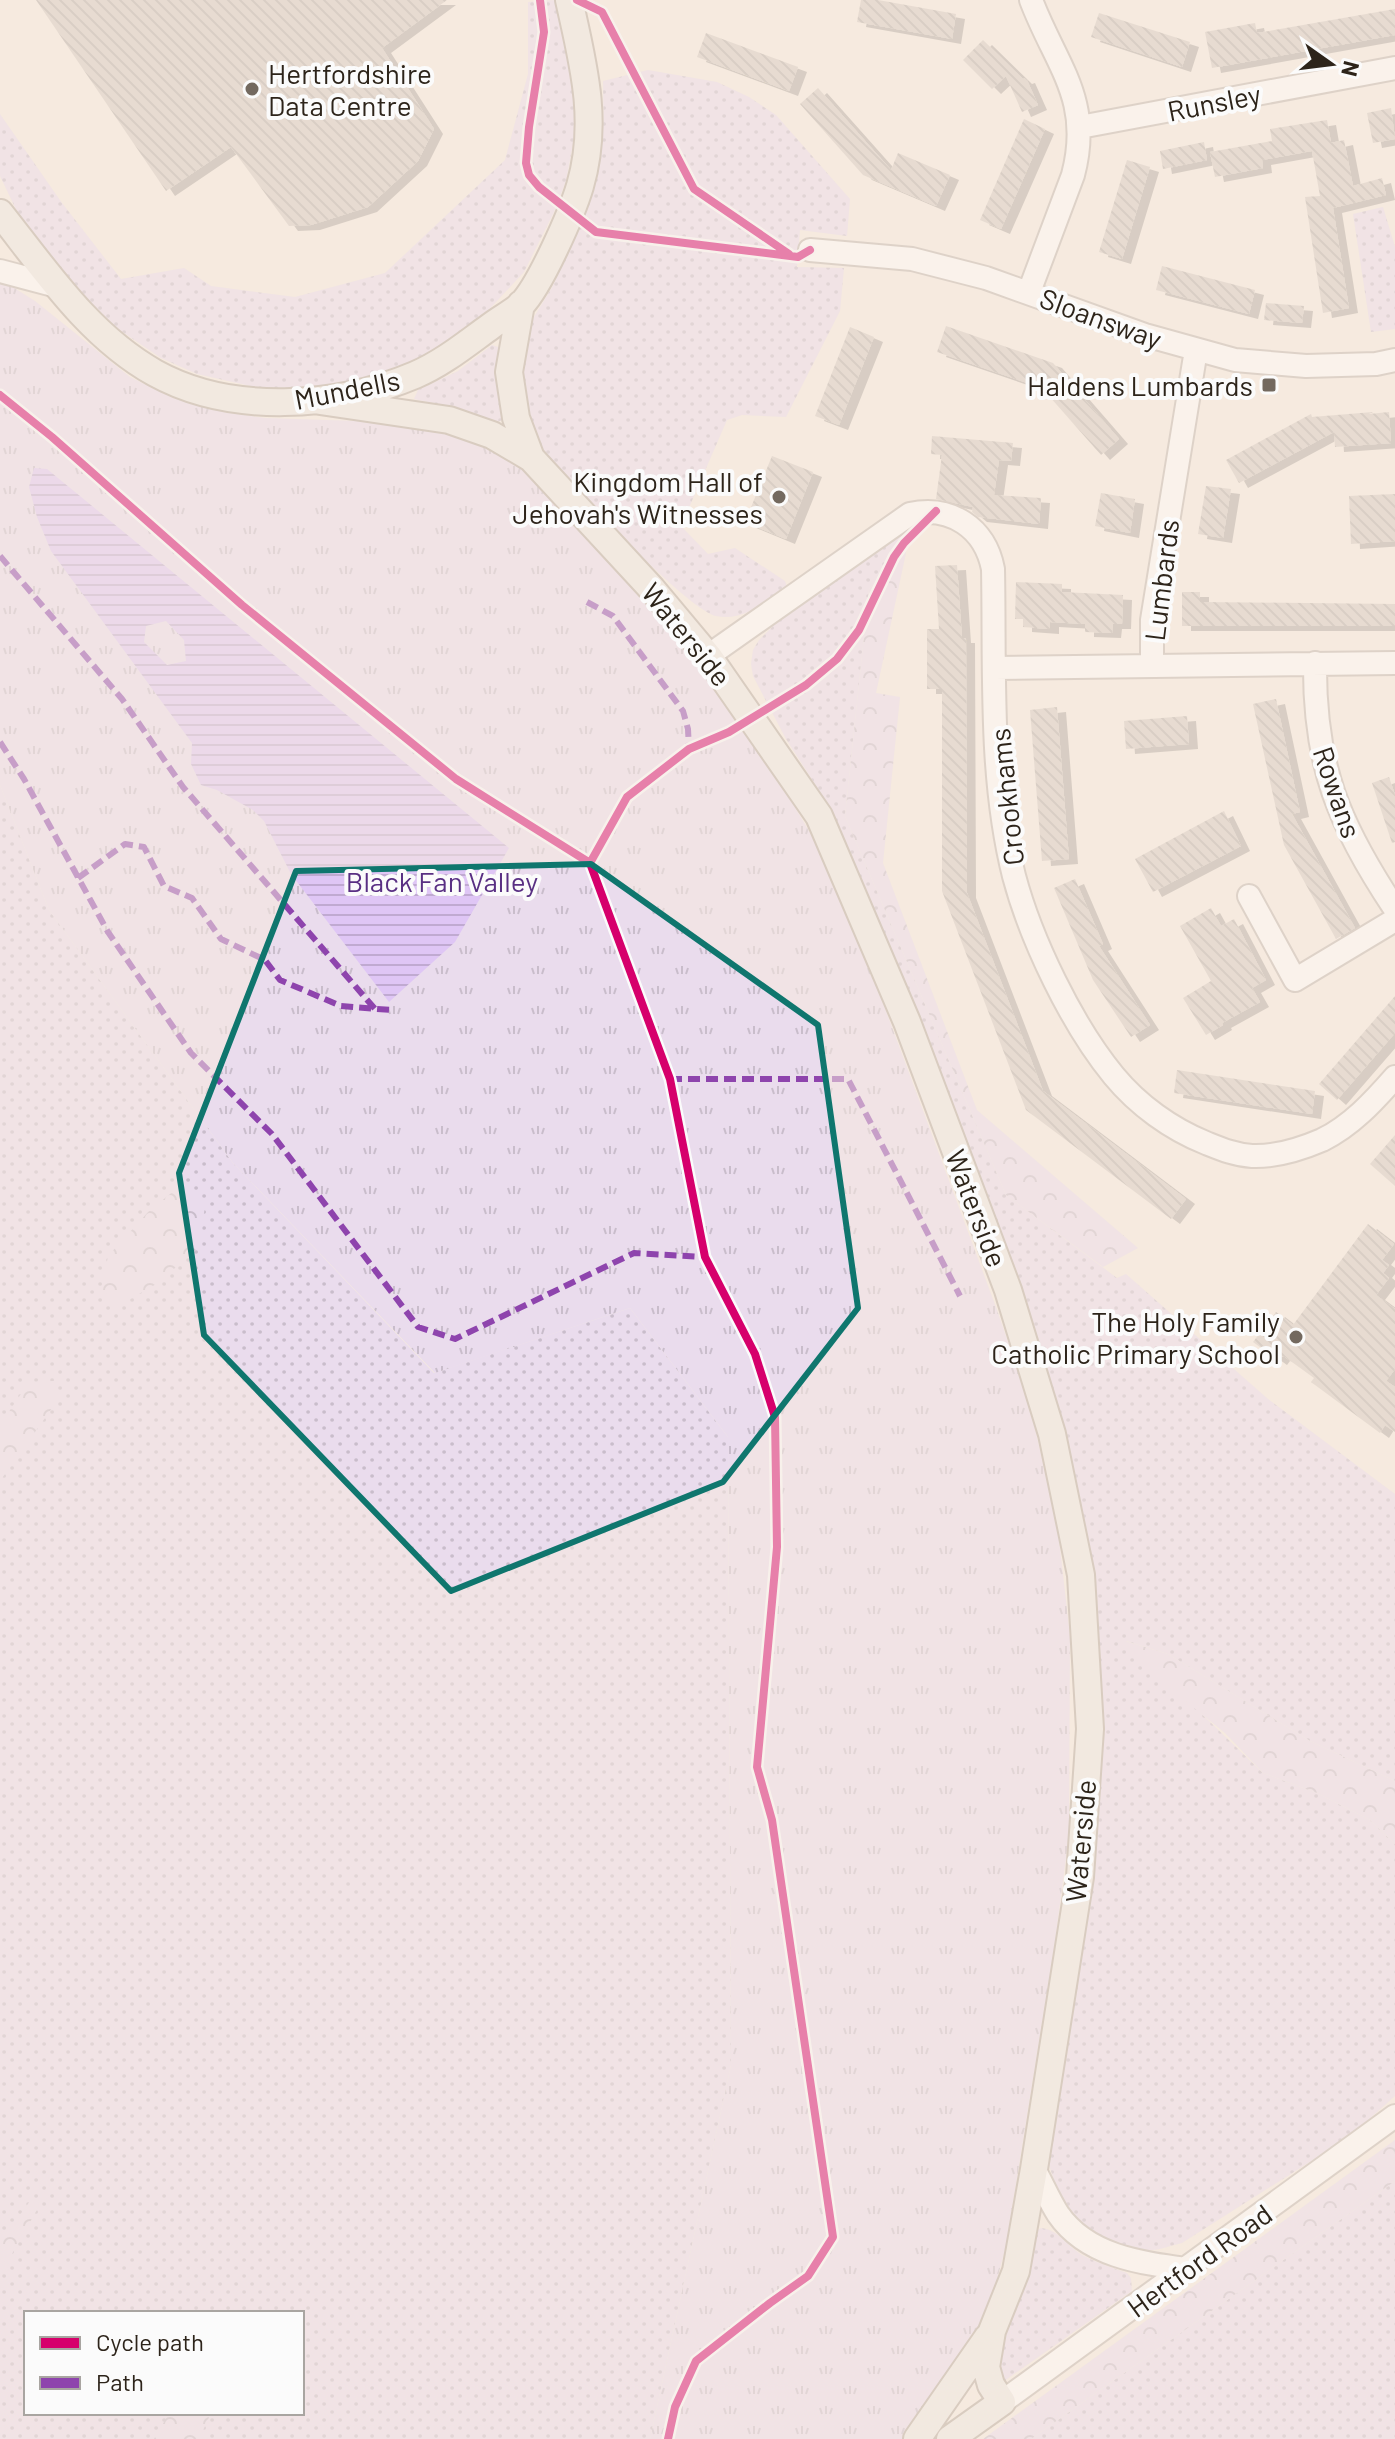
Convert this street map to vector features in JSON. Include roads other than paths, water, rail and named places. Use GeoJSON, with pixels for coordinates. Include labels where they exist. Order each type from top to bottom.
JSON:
{"type":"FeatureCollection","features":[{"type":"Feature","properties":{"kind":"main road","name":"Mundells"},"geometry":{"type":"LineString","coordinates":[[0,213],[91,324],[127,355],[158,375],[203,391],[250,401],[286,403],[320,401],[380,388],[417,375],[451,356],[521,304],[535,284],[571,209],[585,160],[588,83],[569,0]]}},
{"type":"Feature","properties":{"kind":"main road","name":"Waterside"},"geometry":{"type":"LineString","coordinates":[[521,304],[509,372],[516,418],[531,458]]}},
{"type":"Feature","properties":{"kind":"main road","name":"Waterside"},"geometry":{"type":"LineString","coordinates":[[320,401],[449,420],[492,435],[531,458],[652,589],[708,656],[819,816],[913,1036],[1008,1290],[1052,1434],[1081,1575],[1090,1729],[1080,1877],[1034,2169],[1016,2271],[992,2331],[986,2367],[991,2385],[1002,2402]]}},
{"type":"Feature","properties":{"kind":"main road","name":"Waterside"},"geometry":{"type":"LineString","coordinates":[[917,2439],[992,2331]]}},
{"type":"Feature","properties":{"kind":"main road"},"geometry":{"type":"LineString","coordinates":[[950,2439],[1002,2402]]}},
{"type":"Feature","properties":{"kind":"street"},"geometry":{"type":"LineString","coordinates":[[1029,292],[1073,175],[1080,127],[1070,84],[1031,0]]}},
{"type":"Feature","properties":{"kind":"street","name":"Runsley"},"geometry":{"type":"LineString","coordinates":[[1080,127],[1395,68]]}},
{"type":"Feature","properties":{"kind":"street","name":"Sloansway"},"geometry":{"type":"LineString","coordinates":[[810,250],[912,259],[1029,292],[1090,316],[1235,360],[1306,366],[1376,364],[1395,360]]}},
{"type":"Feature","properties":{"kind":"street"},"geometry":{"type":"LineString","coordinates":[[0,271],[57,286]]}},
{"type":"Feature","properties":{"kind":"street","name":"Lumbards"},"geometry":{"type":"LineString","coordinates":[[1196,350],[1154,606],[1152,666],[1395,663]]}},
{"type":"Feature","properties":{"kind":"street","name":"Crookhams"},"geometry":{"type":"LineString","coordinates":[[708,656],[910,514],[936,511],[951,514],[985,544],[993,569],[998,763],[1005,834],[1015,879],[1054,980],[1114,1076],[1154,1114],[1182,1133],[1228,1152],[1252,1156],[1278,1154],[1325,1139],[1360,1114],[1395,1077]]}},
{"type":"Feature","properties":{"kind":"street","name":"Rowans"},"geometry":{"type":"LineString","coordinates":[[1315,663],[1316,726],[1337,807],[1362,860],[1395,909]]}},
{"type":"Feature","properties":{"kind":"street"},"geometry":{"type":"LineString","coordinates":[[995,668],[1152,666]]}},
{"type":"Feature","properties":{"kind":"street"},"geometry":{"type":"LineString","coordinates":[[1249,896],[1295,980],[1395,920]]}},
{"type":"Feature","properties":{"kind":"street","name":"Hertford Road"},"geometry":{"type":"LineString","coordinates":[[1002,2402],[1395,2116]]}},
{"type":"Feature","properties":{"kind":"street"},"geometry":{"type":"LineString","coordinates":[[1034,2169],[1058,2215],[1083,2240],[1111,2255],[1187,2269]]}},
{"type":"Feature","properties":{"kind":"place","name":"Hertfordshire Data Centre"},"geometry":{"type":"Point","coordinates":[252,89]}},
{"type":"Feature","properties":{"kind":"place","name":"Haldens Lumbards"},"geometry":{"type":"Point","coordinates":[1269,385]}},
{"type":"Feature","properties":{"kind":"place","name":"Kingdom Hall of Jehovah's Witnesses"},"geometry":{"type":"Point","coordinates":[779,497]}},
{"type":"Feature","properties":{"kind":"place","name":"The Holy Family Catholic Primary School"},"geometry":{"type":"Point","coordinates":[1296,1337]}},
{"type":"Feature","properties":{"kind":"park label","name":"Black Fan Valley"},"geometry":{"type":"Point","coordinates":[442,881]}}]}
